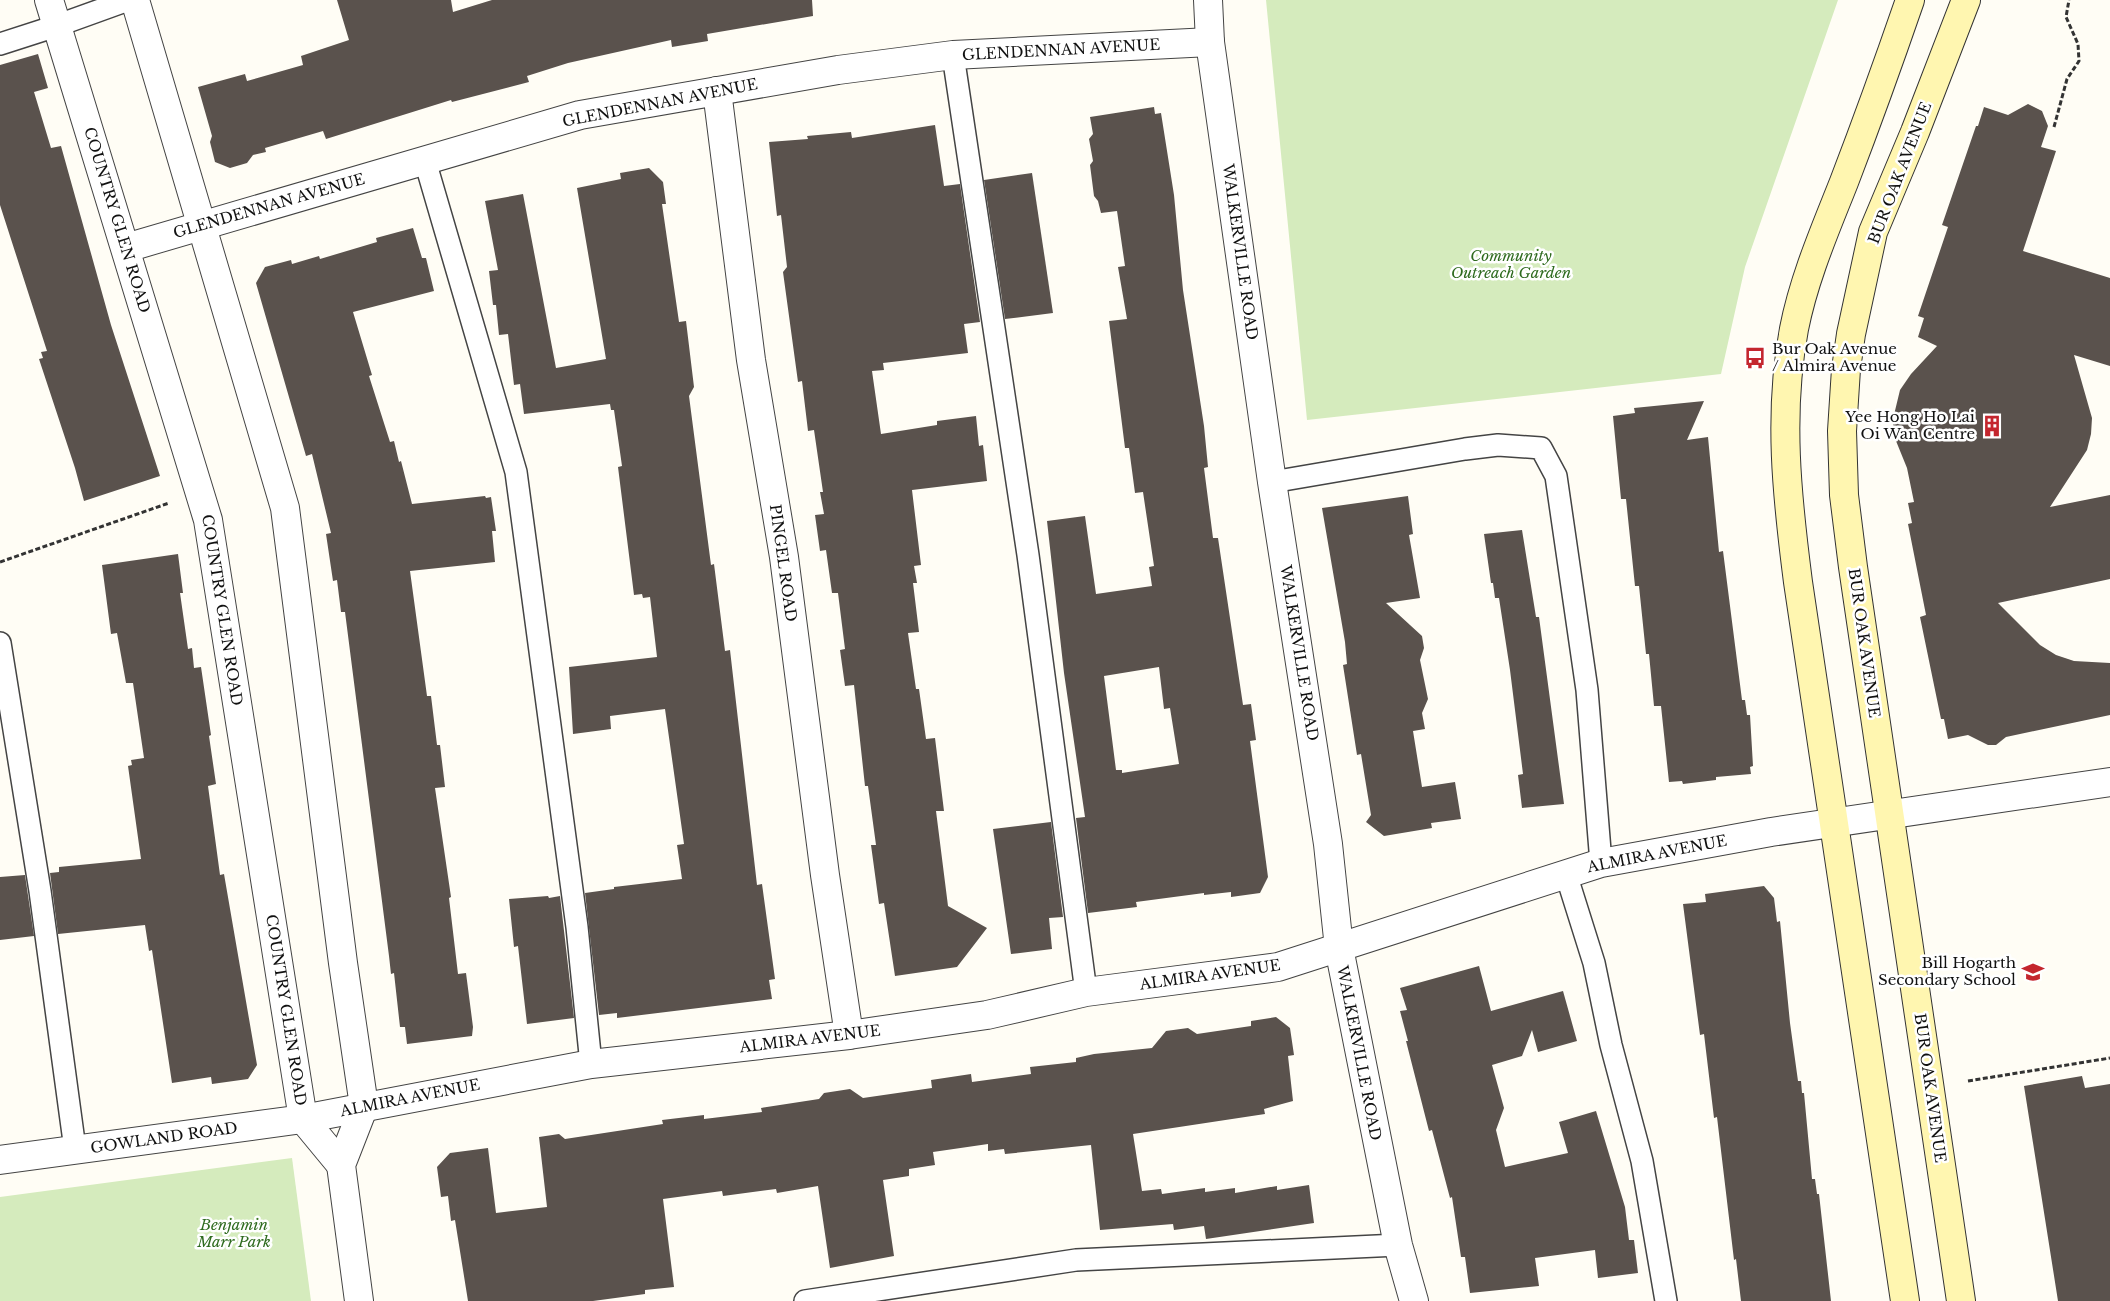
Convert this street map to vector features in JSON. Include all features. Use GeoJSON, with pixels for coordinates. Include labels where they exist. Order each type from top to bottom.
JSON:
{"type":"FeatureCollection","features":[{"type":"Feature","properties":{"kind":"street","name":"COUNTRY GLEN ROAD"},"geometry":{"type":"LineString","coordinates":[[49,0],[208,520],[316,1116],[341,1165]]}},
{"type":"Feature","properties":{"kind":"street"},"geometry":{"type":"LineString","coordinates":[[135,0],[285,508],[343,963],[364,1106],[341,1165],[359,1301]]}},
{"type":"Feature","properties":{"kind":"street","name":"WALKERVILLE ROAD"},"geometry":{"type":"LineString","coordinates":[[1208,0],[1210,42],[1272,482],[1328,844],[1338,948],[1398,1245],[1414,1301]]}},
{"type":"Feature","properties":{"kind":"street"},"geometry":{"type":"LineString","coordinates":[[1905,1301],[1786,482],[1784,419],[1790,360],[1802,295],[1883,81],[1910,0]]}},
{"type":"Feature","properties":{"kind":"street","name":"BUR OAK AVENUE"},"geometry":{"type":"LineString","coordinates":[[1961,1301],[1844,495],[1842,431],[1846,369],[1873,232],[1915,132],[1966,0]]}},
{"type":"Feature","properties":{"kind":"street","name":"GLENDENNAN AVENUE"},"geometry":{"type":"LineString","coordinates":[[126,248],[580,116],[838,70],[953,55],[1210,42]]}},
{"type":"Feature","properties":{"kind":"street","name":"PINGEL ROAD"},"geometry":{"type":"LineString","coordinates":[[717,91],[751,360],[784,557],[825,875],[849,1035]]}},
{"type":"Feature","properties":{"kind":"street","name":"ALMIRA AVENUE"},"geometry":{"type":"LineString","coordinates":[[316,1116],[592,1064],[849,1035],[986,1015],[1086,992],[1278,967],[1601,862],[1834,822],[2110,782]]}},
{"type":"Feature","properties":{"kind":"street","name":"GOWLAND ROAD"},"geometry":{"type":"LineString","coordinates":[[0,1160],[316,1116]]}},
{"type":"Feature","properties":{"kind":"lane"},"geometry":{"type":"LineString","coordinates":[[0,44],[128,0]]}},
{"type":"Feature","properties":{"kind":"lane"},"geometry":{"type":"LineString","coordinates":[[953,55],[1028,555],[1086,992]]}},
{"type":"Feature","properties":{"kind":"lane"},"geometry":{"type":"LineString","coordinates":[[424,161],[516,472],[576,917],[592,1064]]}},
{"type":"Feature","properties":{"kind":"lane"},"geometry":{"type":"LineString","coordinates":[[1272,482],[1465,448],[1498,445],[1541,448],[1556,476],[1588,690],[1601,862]]}},
{"type":"Feature","properties":{"kind":"lane"},"geometry":{"type":"LineString","coordinates":[[0,643],[40,891],[75,1150]]}},
{"type":"Feature","properties":{"kind":"lane"},"geometry":{"type":"LineString","coordinates":[[1566,874],[1594,963],[1611,1045],[1642,1161],[1666,1301]]}},
{"type":"Feature","properties":{"kind":"lane"},"geometry":{"type":"LineString","coordinates":[[805,1301],[1076,1260],[1398,1245]]}},
{"type":"Feature","properties":{"kind":"path"},"geometry":{"type":"LineString","coordinates":[[2054,127],[2067,78],[2079,61],[2078,44],[2066,18],[2070,0]]}},
{"type":"Feature","properties":{"kind":"path"},"geometry":{"type":"LineString","coordinates":[[0,562],[177,500]]}},
{"type":"Feature","properties":{"kind":"path"},"geometry":{"type":"LineString","coordinates":[[1968,1081],[2110,1058]]}},
{"type":"Feature","properties":{"kind":"green space","name":"Community Outreach Garden"},"geometry":{"type":"Polygon","coordinates":[[[1266,0],[1838,0],[1745,267],[1721,374],[1307,420],[1266,0]]]}},
{"type":"Feature","properties":{"kind":"green space","name":"Benjamin Marr Park"},"geometry":{"type":"Polygon","coordinates":[[[292,1158],[311,1301],[0,1301],[0,1197],[292,1158]]]}},
{"type":"Feature","properties":{"kind":"building"},"geometry":{"type":"Polygon","coordinates":[[[337,0],[451,0],[453,12],[492,0],[812,0],[813,16],[707,34],[708,41],[672,47],[671,40],[568,63],[527,76],[529,82],[452,102],[451,100],[326,139],[323,131],[265,148],[266,152],[253,155],[247,163],[230,168],[215,162],[210,142],[212,136],[198,87],[245,74],[247,81],[303,65],[301,56],[349,40],[337,0]]]}},
{"type":"Feature","properties":{"kind":"building"},"geometry":{"type":"Polygon","coordinates":[[[38,54],[48,88],[34,92],[51,148],[61,146],[111,325],[160,476],[84,501],[39,359],[43,358],[41,352],[47,351],[0,205],[0,65],[38,54]]]}},
{"type":"Feature","properties":{"kind":"building","name":"Yee Hong Ho Lai Oi Wan Centre"},"geometry":{"type":"Polygon","coordinates":[[[2028,104],[2042,111],[2048,126],[2041,147],[2056,151],[2023,251],[2110,278],[2110,366],[2074,355],[2092,418],[2091,434],[2087,450],[2050,507],[2110,495],[2110,579],[1998,603],[2040,645],[2056,655],[2074,661],[2110,663],[2110,715],[2006,737],[1996,745],[1988,745],[1968,735],[1948,739],[1944,719],[1941,719],[1920,617],[1926,615],[1908,524],[1912,523],[1908,503],[1914,502],[1907,468],[1894,436],[1893,419],[1900,390],[1911,374],[1937,346],[1918,337],[1924,318],[1918,316],[1948,227],[1942,225],[1984,107],[2008,115],[2028,104]]]}},
{"type":"Feature","properties":{"kind":"building"},"geometry":{"type":"Polygon","coordinates":[[[1154,107],[1155,114],[1161,113],[1174,195],[1183,290],[1204,426],[1208,467],[1204,468],[1213,538],[1218,538],[1243,705],[1251,704],[1256,740],[1250,741],[1268,877],[1260,893],[1231,897],[1231,892],[1204,895],[1204,893],[1136,902],[1137,907],[1088,913],[1076,818],[1085,817],[1064,673],[1047,521],[1085,516],[1096,594],[1152,586],[1149,567],[1154,566],[1143,492],[1135,493],[1129,448],[1125,448],[1109,321],[1127,319],[1118,267],[1125,266],[1117,211],[1101,213],[1098,201],[1094,196],[1090,165],[1093,161],[1089,139],[1093,134],[1090,117],[1154,107]],[[1159,667],[1104,676],[1116,770],[1122,770],[1122,773],[1179,764],[1170,708],[1164,709],[1159,667]]]}},
{"type":"Feature","properties":{"kind":"building"},"geometry":{"type":"Polygon","coordinates":[[[935,125],[944,186],[960,184],[980,322],[964,324],[968,353],[883,363],[884,370],[872,371],[881,434],[937,425],[937,421],[976,416],[979,446],[983,445],[987,481],[912,490],[921,565],[914,566],[917,583],[913,583],[919,632],[908,633],[926,739],[935,738],[944,811],[936,811],[948,906],[987,928],[957,967],[895,976],[884,903],[879,904],[871,845],[876,845],[868,786],[865,786],[854,685],[845,686],[840,650],[845,649],[838,593],[832,593],[826,550],[820,551],[815,515],[824,514],[820,492],[823,492],[814,430],[808,431],[802,381],[798,382],[783,272],[787,267],[781,215],[777,216],[769,142],[808,139],[807,136],[851,132],[852,138],[935,125]]]}},
{"type":"Feature","properties":{"kind":"building"},"geometry":{"type":"Polygon","coordinates":[[[649,168],[663,182],[666,204],[662,204],[679,322],[686,321],[694,387],[689,396],[711,565],[714,564],[725,651],[730,650],[757,885],[762,884],[775,979],[769,980],[772,999],[617,1018],[617,1013],[599,1015],[585,893],[614,889],[614,887],[682,879],[677,845],[684,844],[665,709],[610,716],[611,729],[573,734],[569,667],[657,657],[650,597],[643,598],[642,594],[634,595],[618,467],[622,466],[614,410],[611,410],[610,404],[524,414],[520,384],[514,385],[508,334],[499,335],[496,305],[493,305],[489,271],[498,270],[485,201],[523,194],[556,368],[606,359],[577,188],[621,179],[620,173],[649,168]]]}},
{"type":"Feature","properties":{"kind":"building"},"geometry":{"type":"Polygon","coordinates":[[[1032,173],[1053,313],[1005,319],[984,180],[1032,173]]]}},
{"type":"Feature","properties":{"kind":"building"},"geometry":{"type":"Polygon","coordinates":[[[413,228],[422,258],[426,258],[434,291],[353,312],[372,375],[369,376],[390,442],[394,441],[399,462],[401,461],[412,504],[485,496],[486,498],[491,497],[496,531],[492,531],[495,562],[410,571],[427,696],[431,696],[437,745],[440,745],[445,787],[435,788],[451,897],[449,898],[458,974],[466,973],[473,1027],[472,1036],[407,1044],[405,1027],[400,1027],[394,973],[391,974],[345,612],[341,612],[337,580],[333,581],[326,534],[331,533],[312,454],[306,456],[256,283],[265,267],[291,260],[292,264],[319,256],[320,259],[377,242],[376,238],[413,228]]]}},
{"type":"Feature","properties":{"kind":"building"},"geometry":{"type":"Polygon","coordinates":[[[1704,401],[1687,440],[1708,437],[1719,552],[1723,551],[1742,700],[1745,700],[1747,715],[1750,715],[1753,766],[1750,767],[1751,774],[1716,777],[1716,780],[1683,784],[1682,781],[1669,782],[1661,706],[1654,706],[1639,586],[1635,586],[1626,499],[1621,499],[1613,416],[1635,413],[1634,408],[1704,401]]]}},
{"type":"Feature","properties":{"kind":"building"},"geometry":{"type":"Polygon","coordinates":[[[1408,496],[1413,534],[1409,535],[1420,598],[1386,603],[1422,636],[1424,648],[1420,660],[1428,699],[1422,713],[1425,729],[1413,731],[1422,787],[1455,782],[1461,819],[1431,823],[1432,828],[1384,836],[1366,822],[1371,815],[1361,754],[1357,755],[1343,665],[1347,664],[1345,642],[1322,508],[1408,496]]]}},
{"type":"Feature","properties":{"kind":"building"},"geometry":{"type":"Polygon","coordinates":[[[1522,530],[1536,617],[1539,617],[1564,804],[1522,808],[1518,775],[1523,774],[1510,670],[1499,598],[1495,598],[1493,583],[1491,583],[1484,534],[1522,530]]]}},
{"type":"Feature","properties":{"kind":"building"},"geometry":{"type":"Polygon","coordinates":[[[178,554],[183,593],[180,593],[188,649],[192,648],[194,668],[201,667],[211,735],[209,736],[216,784],[208,786],[220,875],[224,874],[257,1065],[248,1079],[212,1084],[211,1077],[172,1083],[152,950],[149,951],[145,925],[58,934],[50,873],[59,872],[59,867],[141,859],[128,766],[132,765],[131,760],[144,758],[133,683],[126,683],[117,633],[111,634],[102,565],[178,554]]]}},
{"type":"Feature","properties":{"kind":"building"},"geometry":{"type":"Polygon","coordinates":[[[1051,822],[1063,917],[1049,918],[1052,949],[1011,954],[993,829],[1051,822]]]}},
{"type":"Feature","properties":{"kind":"building"},"geometry":{"type":"Polygon","coordinates":[[[25,875],[34,936],[0,940],[0,877],[25,875]]]}},
{"type":"Feature","properties":{"kind":"building"},"geometry":{"type":"Polygon","coordinates":[[[1764,886],[1774,898],[1777,922],[1780,921],[1790,1023],[1798,1081],[1801,1081],[1802,1093],[1804,1093],[1812,1179],[1815,1179],[1817,1194],[1819,1194],[1831,1301],[1741,1301],[1736,1259],[1734,1260],[1717,1117],[1714,1118],[1704,1034],[1700,1035],[1683,904],[1706,902],[1705,894],[1764,886]]]}},
{"type":"Feature","properties":{"kind":"building"},"geometry":{"type":"Polygon","coordinates":[[[548,896],[549,898],[560,896],[574,1018],[527,1024],[518,946],[514,947],[509,899],[548,896]]]}},
{"type":"Feature","properties":{"kind":"building"},"geometry":{"type":"Polygon","coordinates":[[[1479,966],[1491,1011],[1563,991],[1577,1041],[1538,1052],[1532,1030],[1522,1056],[1492,1065],[1504,1108],[1496,1130],[1505,1167],[1568,1153],[1559,1122],[1596,1111],[1625,1207],[1629,1240],[1634,1240],[1638,1273],[1598,1278],[1595,1250],[1535,1258],[1539,1286],[1470,1293],[1465,1257],[1461,1257],[1452,1197],[1450,1198],[1432,1130],[1429,1131],[1406,1041],[1408,1041],[1400,1011],[1407,1010],[1400,988],[1479,966]]]}},
{"type":"Feature","properties":{"kind":"building"},"geometry":{"type":"Polygon","coordinates":[[[1276,1017],[1290,1028],[1294,1055],[1288,1056],[1293,1101],[1264,1109],[1265,1114],[1133,1134],[1142,1191],[1161,1189],[1162,1194],[1205,1188],[1205,1192],[1235,1188],[1235,1193],[1277,1186],[1277,1190],[1309,1185],[1314,1223],[1206,1239],[1204,1226],[1174,1230],[1173,1224],[1100,1230],[1091,1145],[1005,1154],[1004,1149],[988,1151],[988,1144],[933,1152],[935,1165],[909,1169],[909,1176],[883,1180],[894,1256],[830,1268],[818,1186],[777,1193],[776,1189],[723,1196],[722,1191],[663,1199],[674,1287],[645,1290],[645,1294],[593,1301],[468,1301],[455,1220],[451,1221],[448,1196],[441,1197],[437,1167],[450,1153],[488,1148],[496,1213],[547,1207],[539,1137],[559,1134],[565,1139],[663,1124],[662,1120],[704,1115],[704,1119],[762,1112],[761,1108],[819,1099],[824,1093],[850,1089],[863,1098],[932,1088],[931,1080],[971,1074],[972,1082],[1031,1074],[1030,1067],[1076,1062],[1076,1058],[1094,1054],[1152,1048],[1166,1031],[1188,1028],[1197,1034],[1251,1026],[1251,1021],[1276,1017]]]}},
{"type":"Feature","properties":{"kind":"building"},"geometry":{"type":"Polygon","coordinates":[[[2082,1076],[2085,1088],[2110,1084],[2110,1301],[2058,1301],[2024,1086],[2082,1076]]]}},
{"type":"Feature","properties":{"kind":"place","name":"Bur Oak Avenue / Almira Avenue"},"geometry":{"type":"Point","coordinates":[1755,358]}},
{"type":"Feature","properties":{"kind":"place","name":"Yee Hong Ho Lai Oi Wan Centre"},"geometry":{"type":"Point","coordinates":[1992,426]}},
{"type":"Feature","properties":{"kind":"place","name":"Bill Hogarth Secondary School"},"geometry":{"type":"Point","coordinates":[2033,972]}}]}
